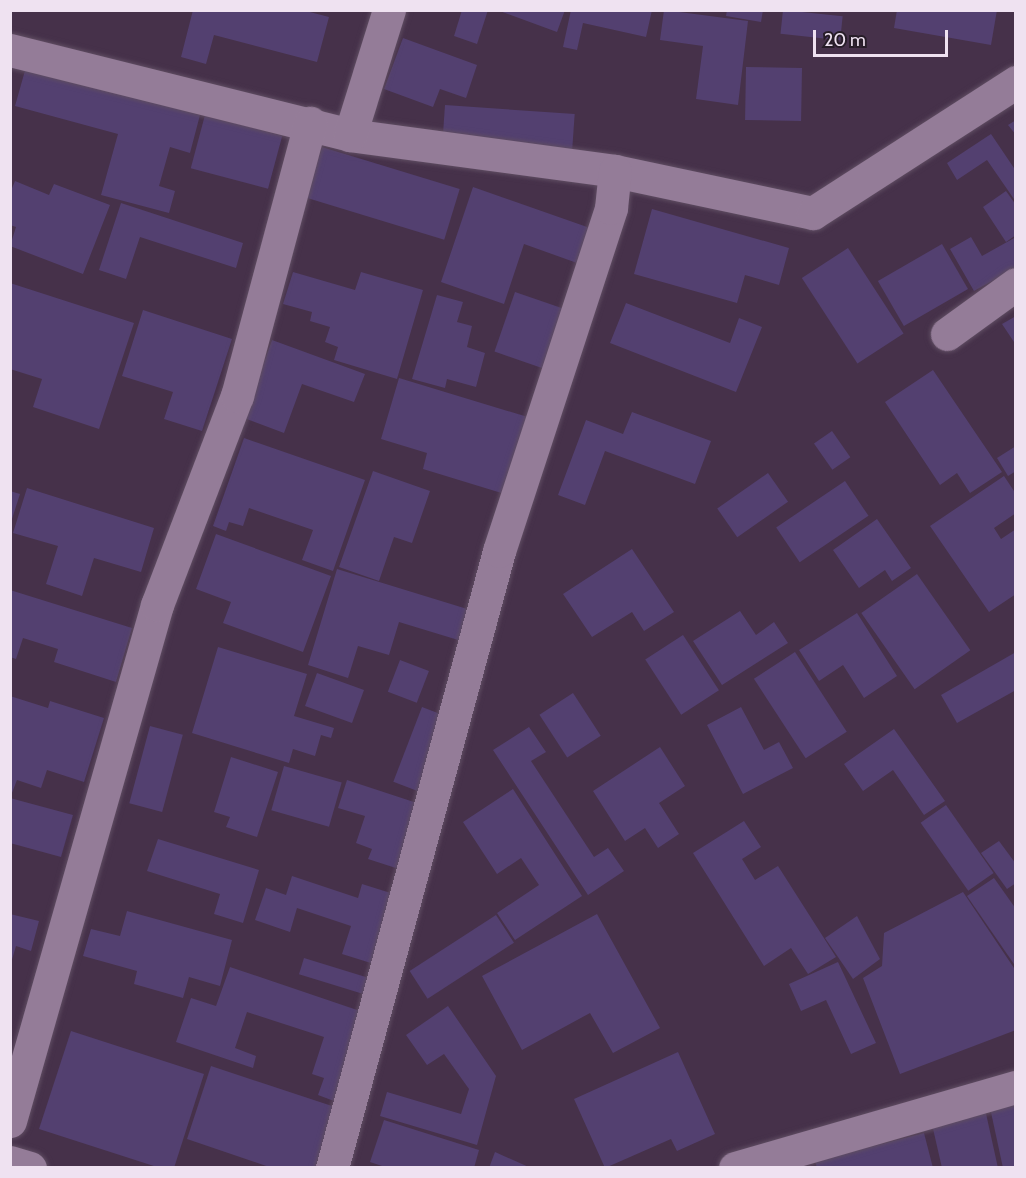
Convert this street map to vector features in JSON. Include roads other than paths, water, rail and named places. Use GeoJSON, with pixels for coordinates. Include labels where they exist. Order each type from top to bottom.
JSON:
{"type":"FeatureCollection","features":[{"type":"Feature","properties":{"kind":"street"},"geometry":{"type":"LineString","coordinates":[[350,135],[389,10]]}},
{"type":"Feature","properties":{"kind":"street"},"geometry":{"type":"LineString","coordinates":[[10,50],[310,123],[350,135],[615,171],[813,213],[1016,82]]}},
{"type":"Feature","properties":{"kind":"street"},"geometry":{"type":"LineString","coordinates":[[10,1121],[157,605],[237,396],[310,123]]}},
{"type":"Feature","properties":{"kind":"street"},"geometry":{"type":"LineString","coordinates":[[332,1167],[500,551],[611,208],[615,171]]}},
{"type":"Feature","properties":{"kind":"street"},"geometry":{"type":"LineString","coordinates":[[947,334],[1016,284]]}},
{"type":"Feature","properties":{"kind":"street"},"geometry":{"type":"LineString","coordinates":[[735,1167],[1016,1087]]}},
{"type":"Feature","properties":{"kind":"street"},"geometry":{"type":"LineString","coordinates":[[10,1162],[30,1167]]}}]}
